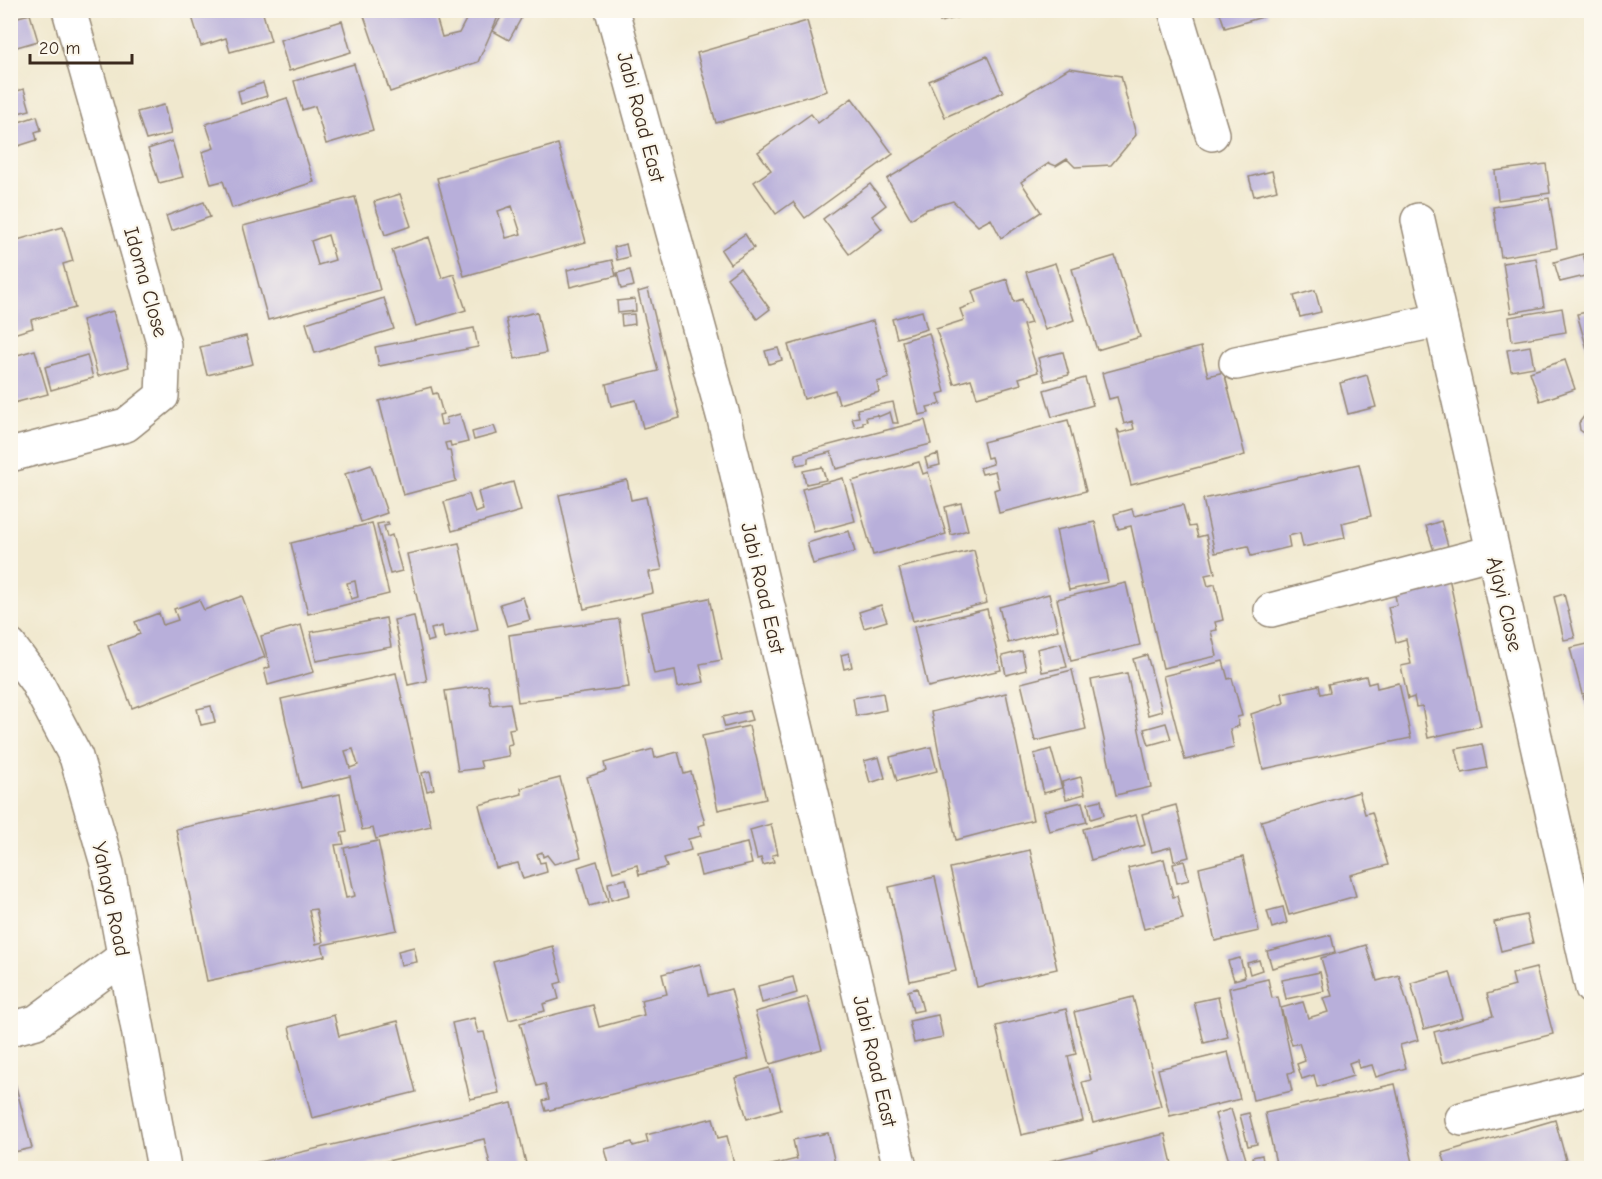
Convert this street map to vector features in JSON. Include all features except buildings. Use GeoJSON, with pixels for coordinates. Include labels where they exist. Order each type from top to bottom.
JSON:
{"type":"FeatureCollection","features":[{"type":"Feature","properties":{"kind":"street","name":"Idoma Close"},"geometry":{"type":"LineString","coordinates":[[10,455],[126,425],[162,396],[164,345],[69,10]]}},
{"type":"Feature","properties":{"kind":"street","name":"Jabi Road East"},"geometry":{"type":"LineString","coordinates":[[612,10],[724,418],[900,1168]]}},
{"type":"Feature","properties":{"kind":"street"},"geometry":{"type":"LineString","coordinates":[[1175,10],[1212,134]]}},
{"type":"Feature","properties":{"kind":"street","name":"Ajayi Close"},"geometry":{"type":"LineString","coordinates":[[1418,219],[1592,988]]}},
{"type":"Feature","properties":{"kind":"street"},"geometry":{"type":"LineString","coordinates":[[1236,363],[1440,320]]}},
{"type":"Feature","properties":{"kind":"street"},"geometry":{"type":"LineString","coordinates":[[1271,610],[1493,552]]}},
{"type":"Feature","properties":{"kind":"street","name":"Yahaya Road"},"geometry":{"type":"LineString","coordinates":[[10,646],[36,681],[76,757],[107,864],[164,1168]]}},
{"type":"Feature","properties":{"kind":"street"},"geometry":{"type":"LineString","coordinates":[[10,1029],[36,1022],[124,957]]}},
{"type":"Feature","properties":{"kind":"street"},"geometry":{"type":"LineString","coordinates":[[1462,1119],[1592,1088]]}}]}
